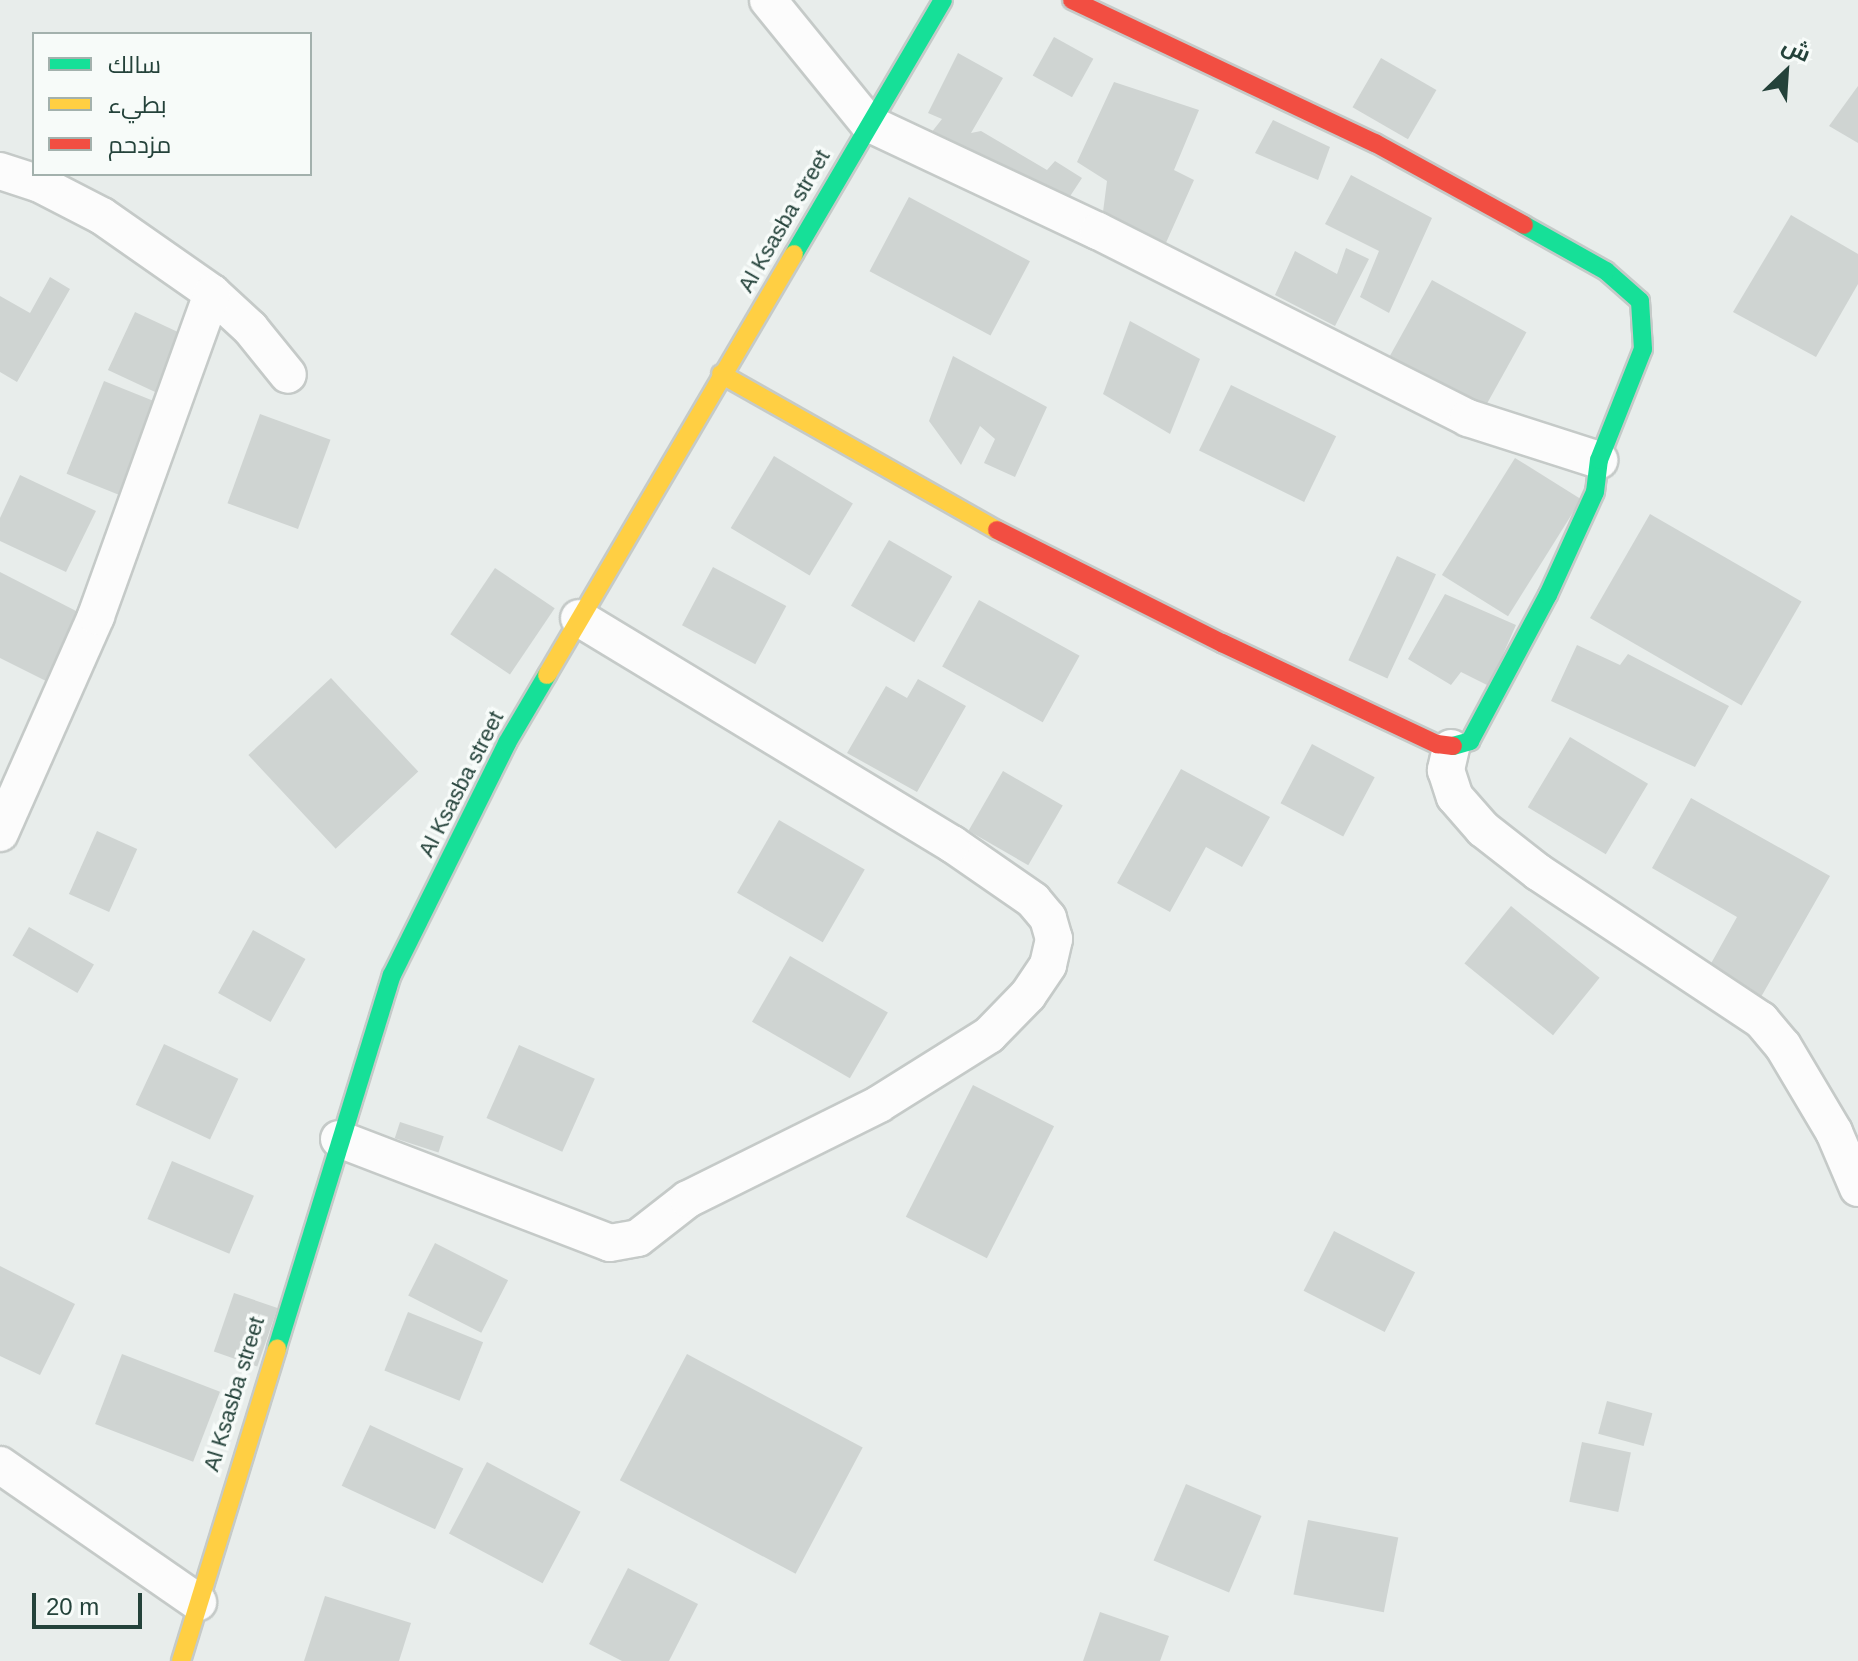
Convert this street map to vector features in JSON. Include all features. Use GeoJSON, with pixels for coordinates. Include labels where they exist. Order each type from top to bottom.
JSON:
{"type":"FeatureCollection","features":[{"type":"Feature","properties":{"kind":"street"},"geometry":{"type":"LineString","coordinates":[[768,0],[868,123],[1098,231],[1468,418],[1599,460]]}},
{"type":"Feature","properties":{"kind":"street","name":"Al Ksasba street"},"geometry":{"type":"LineString","coordinates":[[181,1661],[339,1139],[392,975],[507,743],[868,123],[943,0]]}},
{"type":"Feature","properties":{"kind":"street"},"geometry":{"type":"LineString","coordinates":[[721,374],[1031,549],[1451,748],[1470,741],[1513,664],[1577,536],[1595,492],[1599,460],[1643,349],[1645,321],[1640,301],[1627,285],[1375,143],[1072,0]]}},
{"type":"Feature","properties":{"kind":"street"},"geometry":{"type":"LineString","coordinates":[[0,171],[102,216],[212,293],[250,328],[288,375]]}},
{"type":"Feature","properties":{"kind":"street"},"geometry":{"type":"LineString","coordinates":[[0,833],[96,616],[212,293]]}},
{"type":"Feature","properties":{"kind":"street"},"geometry":{"type":"LineString","coordinates":[[339,1139],[610,1243],[638,1238],[688,1199],[879,1104],[989,1035],[1028,995],[1048,965],[1054,939],[1048,918],[1033,900],[952,844],[579,618]]}},
{"type":"Feature","properties":{"kind":"street"},"geometry":{"type":"LineString","coordinates":[[1451,748],[1446,770],[1455,797],[1483,829],[1538,872],[1761,1020],[1783,1046],[1834,1132],[1858,1188]]}},
{"type":"Feature","properties":{"kind":"street"},"geometry":{"type":"LineString","coordinates":[[0,1465],[198,1602]]}},
{"type":"Feature","properties":{"kind":"building"},"geometry":{"type":"Polygon","coordinates":[[[1054,37],[1093,59],[1072,97],[1033,75],[1054,37]]]}},
{"type":"Feature","properties":{"kind":"building"},"geometry":{"type":"Polygon","coordinates":[[[958,53],[1003,78],[971,133],[981,131],[1047,170],[1055,161],[1082,178],[1063,207],[927,138],[942,119],[928,113],[958,53]]]}},
{"type":"Feature","properties":{"kind":"building"},"geometry":{"type":"Polygon","coordinates":[[[1381,58],[1436,90],[1408,139],[1352,107],[1381,58]]]}},
{"type":"Feature","properties":{"kind":"building"},"geometry":{"type":"Polygon","coordinates":[[[1114,82],[1199,110],[1174,170],[1194,180],[1165,245],[1103,212],[1107,181],[1077,162],[1114,82]]]}},
{"type":"Feature","properties":{"kind":"building"},"geometry":{"type":"Polygon","coordinates":[[[1858,86],[1858,143],[1829,126],[1858,86]]]}},
{"type":"Feature","properties":{"kind":"building"},"geometry":{"type":"Polygon","coordinates":[[[1273,120],[1330,147],[1318,180],[1255,153],[1273,120]]]}},
{"type":"Feature","properties":{"kind":"building"},"geometry":{"type":"Polygon","coordinates":[[[1351,175],[1432,218],[1389,313],[1360,297],[1379,251],[1325,224],[1351,175]]]}},
{"type":"Feature","properties":{"kind":"building"},"geometry":{"type":"Polygon","coordinates":[[[909,197],[1030,261],[991,335],[870,271],[909,197]]]}},
{"type":"Feature","properties":{"kind":"building"},"geometry":{"type":"Polygon","coordinates":[[[1791,215],[1858,254],[1858,284],[1816,357],[1733,312],[1791,215]]]}},
{"type":"Feature","properties":{"kind":"building"},"geometry":{"type":"Polygon","coordinates":[[[1346,248],[1369,259],[1335,326],[1275,295],[1295,251],[1337,274],[1346,248]]]}},
{"type":"Feature","properties":{"kind":"building"},"geometry":{"type":"Polygon","coordinates":[[[50,277],[70,289],[17,382],[0,372],[0,296],[30,313],[50,277]]]}},
{"type":"Feature","properties":{"kind":"building"},"geometry":{"type":"Polygon","coordinates":[[[1432,280],[1526,332],[1482,412],[1388,360],[1432,280]]]}},
{"type":"Feature","properties":{"kind":"building"},"geometry":{"type":"Polygon","coordinates":[[[135,312],[185,335],[158,393],[108,370],[135,312]]]}},
{"type":"Feature","properties":{"kind":"building"},"geometry":{"type":"Polygon","coordinates":[[[1130,321],[1200,359],[1170,434],[1103,394],[1130,321]]]}},
{"type":"Feature","properties":{"kind":"building"},"geometry":{"type":"Polygon","coordinates":[[[953,356],[1047,407],[1015,477],[984,463],[995,439],[980,426],[961,465],[929,421],[953,356]]]}},
{"type":"Feature","properties":{"kind":"building"},"geometry":{"type":"Polygon","coordinates":[[[104,381],[161,404],[123,497],[67,474],[104,381]]]}},
{"type":"Feature","properties":{"kind":"building"},"geometry":{"type":"Polygon","coordinates":[[[1231,385],[1336,436],[1304,502],[1199,451],[1231,385]]]}},
{"type":"Feature","properties":{"kind":"building"},"geometry":{"type":"Polygon","coordinates":[[[260,414],[330,440],[298,529],[228,503],[260,414]]]}},
{"type":"Feature","properties":{"kind":"building"},"geometry":{"type":"Polygon","coordinates":[[[774,456],[853,503],[810,575],[731,528],[774,456]]]}},
{"type":"Feature","properties":{"kind":"building"},"geometry":{"type":"Polygon","coordinates":[[[1515,458],[1581,499],[1508,616],[1442,575],[1515,458]]]}},
{"type":"Feature","properties":{"kind":"building"},"geometry":{"type":"Polygon","coordinates":[[[20,475],[96,511],[66,572],[0,541],[0,518],[20,475]]]}},
{"type":"Feature","properties":{"kind":"building"},"geometry":{"type":"Polygon","coordinates":[[[1650,514],[1802,602],[1742,705],[1590,618],[1650,514]]]}},
{"type":"Feature","properties":{"kind":"building"},"geometry":{"type":"Polygon","coordinates":[[[889,540],[952,576],[914,642],[851,606],[889,540]]]}},
{"type":"Feature","properties":{"kind":"building"},"geometry":{"type":"Polygon","coordinates":[[[1397,556],[1436,574],[1387,678],[1348,660],[1397,556]]]}},
{"type":"Feature","properties":{"kind":"building"},"geometry":{"type":"Polygon","coordinates":[[[713,567],[786,606],[755,664],[682,625],[713,567]]]}},
{"type":"Feature","properties":{"kind":"building"},"geometry":{"type":"Polygon","coordinates":[[[495,568],[555,608],[510,675],[450,634],[495,568]]]}},
{"type":"Feature","properties":{"kind":"building"},"geometry":{"type":"Polygon","coordinates":[[[0,572],[80,613],[46,681],[0,658],[0,572]]]}},
{"type":"Feature","properties":{"kind":"building"},"geometry":{"type":"Polygon","coordinates":[[[1445,594],[1516,625],[1489,686],[1461,672],[1451,685],[1408,659],[1445,594]]]}},
{"type":"Feature","properties":{"kind":"building"},"geometry":{"type":"Polygon","coordinates":[[[979,600],[1080,656],[1043,722],[942,666],[979,600]]]}},
{"type":"Feature","properties":{"kind":"building"},"geometry":{"type":"Polygon","coordinates":[[[1577,645],[1620,665],[1628,654],[1729,706],[1695,767],[1551,701],[1577,645]]]}},
{"type":"Feature","properties":{"kind":"building"},"geometry":{"type":"Polygon","coordinates":[[[331,678],[418,772],[336,849],[248,755],[331,678]]]}},
{"type":"Feature","properties":{"kind":"building"},"geometry":{"type":"Polygon","coordinates":[[[918,679],[966,706],[917,792],[847,753],[886,686],[907,698],[918,679]]]}},
{"type":"Feature","properties":{"kind":"building"},"geometry":{"type":"Polygon","coordinates":[[[1570,737],[1648,784],[1606,854],[1528,807],[1570,737]]]}},
{"type":"Feature","properties":{"kind":"building"},"geometry":{"type":"Polygon","coordinates":[[[1312,744],[1375,777],[1343,836],[1281,803],[1312,744]]]}},
{"type":"Feature","properties":{"kind":"building"},"geometry":{"type":"Polygon","coordinates":[[[1181,769],[1270,817],[1242,867],[1206,847],[1170,912],[1117,883],[1181,769]]]}},
{"type":"Feature","properties":{"kind":"building"},"geometry":{"type":"Polygon","coordinates":[[[1003,771],[1063,805],[1028,865],[968,831],[1003,771]]]}},
{"type":"Feature","properties":{"kind":"building"},"geometry":{"type":"Polygon","coordinates":[[[1691,798],[1830,876],[1761,997],[1709,967],[1737,917],[1652,868],[1691,798]]]}},
{"type":"Feature","properties":{"kind":"building"},"geometry":{"type":"Polygon","coordinates":[[[779,820],[865,870],[823,942],[737,893],[779,820]]]}},
{"type":"Feature","properties":{"kind":"building"},"geometry":{"type":"Polygon","coordinates":[[[97,831],[137,849],[109,912],[69,894],[97,831]]]}},
{"type":"Feature","properties":{"kind":"building"},"geometry":{"type":"Polygon","coordinates":[[[1511,906],[1600,978],[1553,1035],[1464,964],[1511,906]]]}},
{"type":"Feature","properties":{"kind":"building"},"geometry":{"type":"Polygon","coordinates":[[[29,927],[94,964],[77,993],[12,956],[29,927]]]}},
{"type":"Feature","properties":{"kind":"building"},"geometry":{"type":"Polygon","coordinates":[[[253,930],[305,959],[271,1022],[218,993],[253,930]]]}},
{"type":"Feature","properties":{"kind":"building"},"geometry":{"type":"Polygon","coordinates":[[[790,956],[888,1012],[850,1078],[752,1022],[790,956]]]}},
{"type":"Feature","properties":{"kind":"building"},"geometry":{"type":"Polygon","coordinates":[[[164,1044],[238,1079],[210,1139],[136,1105],[164,1044]]]}},
{"type":"Feature","properties":{"kind":"building"},"geometry":{"type":"Polygon","coordinates":[[[519,1045],[595,1079],[562,1152],[486,1118],[519,1045]]]}},
{"type":"Feature","properties":{"kind":"building"},"geometry":{"type":"Polygon","coordinates":[[[973,1085],[1054,1126],[987,1258],[906,1217],[973,1085]]]}},
{"type":"Feature","properties":{"kind":"building"},"geometry":{"type":"Polygon","coordinates":[[[400,1122],[444,1136],[438,1152],[395,1138],[400,1122]]]}},
{"type":"Feature","properties":{"kind":"building"},"geometry":{"type":"Polygon","coordinates":[[[172,1161],[254,1196],[229,1254],[147,1219],[172,1161]]]}},
{"type":"Feature","properties":{"kind":"building"},"geometry":{"type":"Polygon","coordinates":[[[1334,1231],[1415,1272],[1385,1332],[1304,1291],[1334,1231]]]}},
{"type":"Feature","properties":{"kind":"building"},"geometry":{"type":"Polygon","coordinates":[[[435,1243],[508,1280],[481,1333],[408,1296],[435,1243]]]}},
{"type":"Feature","properties":{"kind":"building"},"geometry":{"type":"Polygon","coordinates":[[[0,1266],[75,1304],[40,1375],[0,1356],[0,1266]]]}},
{"type":"Feature","properties":{"kind":"building"},"geometry":{"type":"Polygon","coordinates":[[[234,1293],[277,1308],[257,1367],[214,1352],[234,1293]]]}},
{"type":"Feature","properties":{"kind":"building"},"geometry":{"type":"Polygon","coordinates":[[[408,1312],[483,1342],[460,1401],[384,1370],[408,1312]]]}},
{"type":"Feature","properties":{"kind":"building"},"geometry":{"type":"Polygon","coordinates":[[[122,1354],[220,1392],[193,1462],[95,1424],[122,1354]]]}},
{"type":"Feature","properties":{"kind":"building"},"geometry":{"type":"Polygon","coordinates":[[[687,1354],[863,1447],[796,1574],[620,1480],[687,1354]]]}},
{"type":"Feature","properties":{"kind":"building"},"geometry":{"type":"Polygon","coordinates":[[[1607,1401],[1652,1413],[1644,1446],[1598,1434],[1607,1401]]]}},
{"type":"Feature","properties":{"kind":"building"},"geometry":{"type":"Polygon","coordinates":[[[370,1425],[463,1469],[435,1529],[342,1486],[370,1425]]]}},
{"type":"Feature","properties":{"kind":"building"},"geometry":{"type":"Polygon","coordinates":[[[1582,1442],[1631,1452],[1618,1512],[1569,1502],[1582,1442]]]}},
{"type":"Feature","properties":{"kind":"building"},"geometry":{"type":"Polygon","coordinates":[[[487,1462],[581,1512],[543,1583],[449,1534],[487,1462]]]}},
{"type":"Feature","properties":{"kind":"building"},"geometry":{"type":"Polygon","coordinates":[[[1186,1484],[1261,1516],[1229,1592],[1154,1560],[1186,1484]]]}},
{"type":"Feature","properties":{"kind":"building"},"geometry":{"type":"Polygon","coordinates":[[[1308,1520],[1398,1538],[1384,1612],[1293,1595],[1308,1520]]]}},
{"type":"Feature","properties":{"kind":"building"},"geometry":{"type":"Polygon","coordinates":[[[628,1568],[698,1604],[669,1661],[622,1661],[589,1644],[628,1568]]]}},
{"type":"Feature","properties":{"kind":"building"},"geometry":{"type":"Polygon","coordinates":[[[325,1596],[411,1623],[399,1661],[304,1661],[325,1596]]]}},
{"type":"Feature","properties":{"kind":"building"},"geometry":{"type":"Polygon","coordinates":[[[1100,1612],[1169,1636],[1160,1661],[1083,1661],[1100,1612]]]}},
{"type":"Feature","properties":{"kind":"traffic: fast"},"geometry":{"type":"LineString","coordinates":[[794,254],[943,0]]}},
{"type":"Feature","properties":{"kind":"traffic: fast"},"geometry":{"type":"LineString","coordinates":[[1453,746],[1470,741],[1548,595],[1595,492],[1599,460],[1643,349],[1640,301],[1606,271],[1524,225]]}},
{"type":"Feature","properties":{"kind":"traffic: fast"},"geometry":{"type":"LineString","coordinates":[[277,1348],[392,975],[507,743],[547,675]]}},
{"type":"Feature","properties":{"kind":"traffic: slow"},"geometry":{"type":"LineString","coordinates":[[547,675],[794,254]]}},
{"type":"Feature","properties":{"kind":"traffic: slow"},"geometry":{"type":"LineString","coordinates":[[721,374],[997,530]]}},
{"type":"Feature","properties":{"kind":"traffic: slow"},"geometry":{"type":"LineString","coordinates":[[181,1661],[277,1348]]}},
{"type":"Feature","properties":{"kind":"traffic: jam"},"geometry":{"type":"LineString","coordinates":[[1072,0],[1375,143],[1524,225]]}},
{"type":"Feature","properties":{"kind":"traffic: jam"},"geometry":{"type":"LineString","coordinates":[[997,530],[1222,643],[1437,744],[1453,746]]}}]}
